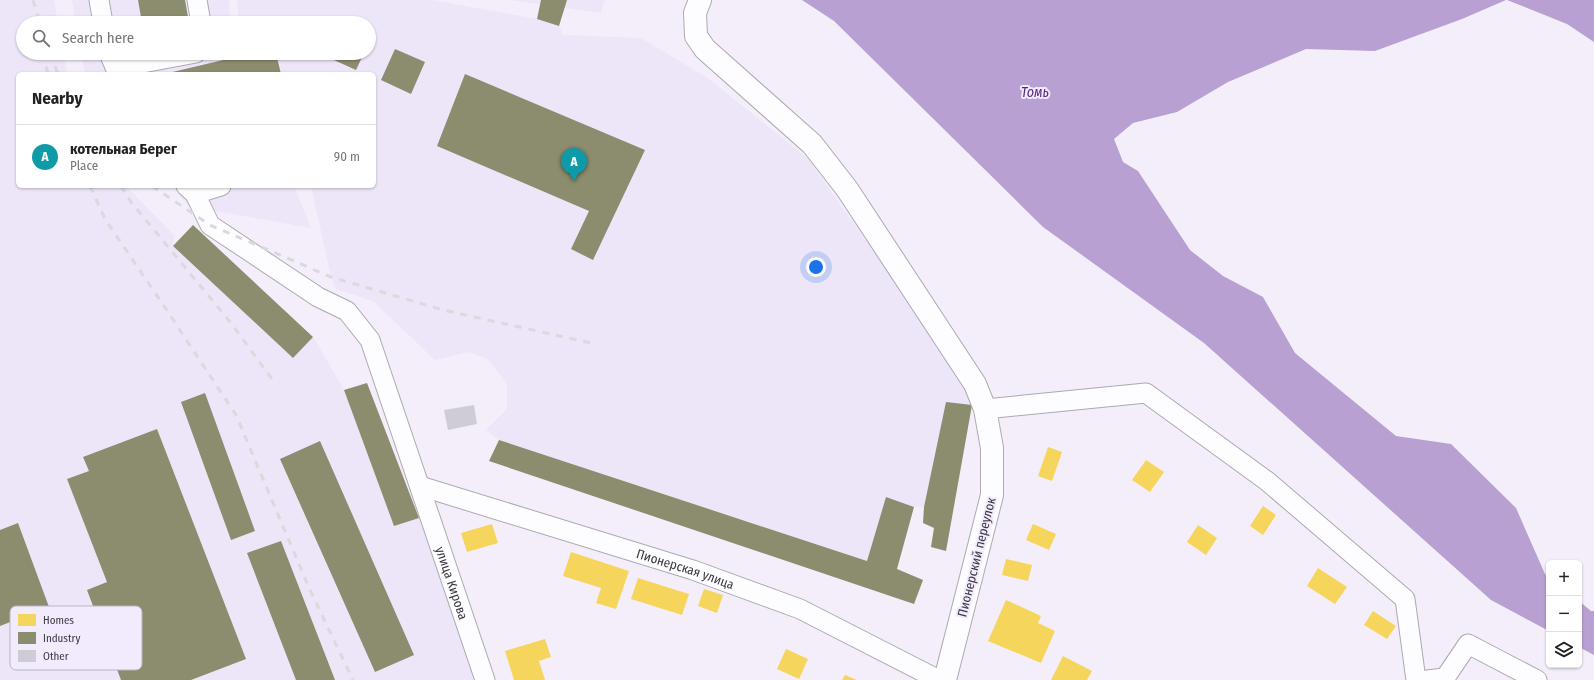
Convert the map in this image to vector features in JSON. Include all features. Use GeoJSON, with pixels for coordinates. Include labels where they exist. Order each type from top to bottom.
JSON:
{"type":"FeatureCollection","features":[{"type":"Feature","properties":{"kind":"main road","name":"Пионерский переулок"},"geometry":{"type":"LineString","coordinates":[[700,0],[695,13],[696,36],[705,49],[812,144],[843,183],[975,384],[985,409],[992,448],[992,495],[946,680]]}},
{"type":"Feature","properties":{"kind":"street"},"geometry":{"type":"LineString","coordinates":[[99,0],[102,16]]}},
{"type":"Feature","properties":{"kind":"street"},"geometry":{"type":"LineString","coordinates":[[197,0],[200,16]]}},
{"type":"Feature","properties":{"kind":"street"},"geometry":{"type":"LineString","coordinates":[[114,65],[148,60]]}},
{"type":"Feature","properties":{"kind":"street"},"geometry":{"type":"LineString","coordinates":[[191,190],[206,188]]}},
{"type":"Feature","properties":{"kind":"street","name":"улица Кирова"},"geometry":{"type":"LineString","coordinates":[[191,190],[210,225],[318,296],[347,311],[370,340],[485,680]]}},
{"type":"Feature","properties":{"kind":"street"},"geometry":{"type":"LineString","coordinates":[[985,409],[1146,393],[1267,481],[1405,598],[1416,680]]}},
{"type":"Feature","properties":{"kind":"street","name":"Пионерская улица"},"geometry":{"type":"LineString","coordinates":[[420,486],[693,570],[800,609],[939,680]]}},
{"type":"Feature","properties":{"kind":"street"},"geometry":{"type":"LineString","coordinates":[[1427,680],[1445,678],[1468,644],[1537,680]]}},
{"type":"Feature","properties":{"kind":"shaded area"},"geometry":{"type":"Polygon","coordinates":[[[0,0],[54,0],[57,16],[16,16],[16,60],[65,60],[67,72],[16,72],[16,188],[128,188],[174,235],[173,246],[313,337],[344,390],[394,526],[419,518],[475,680],[0,680],[0,0]]]}},
{"type":"Feature","properties":{"kind":"shaded area"},"geometry":{"type":"Polygon","coordinates":[[[72,0],[229,0],[230,16],[75,16],[72,0]]]}},
{"type":"Feature","properties":{"kind":"shaded area"},"geometry":{"type":"Polygon","coordinates":[[[237,0],[432,0],[537,19],[559,26],[563,35],[641,38],[709,79],[808,159],[945,352],[972,405],[946,403],[924,507],[914,507],[886,497],[867,561],[499,440],[486,430],[507,409],[507,384],[488,359],[468,352],[435,360],[373,301],[336,289],[331,277],[311,188],[376,188],[376,72],[281,72],[278,60],[376,60],[376,16],[238,16],[237,0]]]}},
{"type":"Feature","properties":{"kind":"shaded area"},"geometry":{"type":"Polygon","coordinates":[[[510,0],[604,0],[601,13],[510,0]]]}},
{"type":"Feature","properties":{"kind":"shaded area"},"geometry":{"type":"Polygon","coordinates":[[[82,60],[242,60],[246,72],[85,72],[82,60]]]}},
{"type":"Feature","properties":{"kind":"shaded area"},"geometry":{"type":"Polygon","coordinates":[[[174,188],[295,188],[311,228],[188,206],[174,188]]]}},
{"type":"Feature","properties":{"kind":"water","name":"Томь"},"geometry":{"type":"Polygon","coordinates":[[[802,0],[1506,0],[1462,19],[1375,51],[1306,49],[1228,82],[1177,112],[1133,123],[1114,139],[1123,162],[1138,171],[1190,250],[1223,276],[1263,297],[1295,353],[1396,436],[1451,444],[1516,508],[1546,575],[1546,629],[1491,600],[1204,343],[1043,227],[834,21],[802,0]]]}},
{"type":"Feature","properties":{"kind":"water"},"geometry":{"type":"Polygon","coordinates":[[[1507,0],[1594,0],[1594,42],[1567,24],[1507,0]]]}},
{"type":"Feature","properties":{"kind":"water"},"geometry":{"type":"Polygon","coordinates":[[[1582,604],[1591,611],[1594,611],[1594,655],[1582,649],[1582,604]]]}},
{"type":"Feature","properties":{"kind":"building: Homes"},"geometry":{"type":"Polygon","coordinates":[[[1048,447],[1062,452],[1052,481],[1038,476],[1048,447]]]}},
{"type":"Feature","properties":{"kind":"building: Homes"},"geometry":{"type":"Polygon","coordinates":[[[1146,460],[1164,472],[1150,492],[1132,480],[1146,460]]]}},
{"type":"Feature","properties":{"kind":"building: Homes"},"geometry":{"type":"Polygon","coordinates":[[[1263,506],[1276,515],[1263,535],[1250,526],[1263,506]]]}},
{"type":"Feature","properties":{"kind":"building: Homes"},"geometry":{"type":"Polygon","coordinates":[[[492,524],[498,543],[467,552],[461,533],[492,524]]]}},
{"type":"Feature","properties":{"kind":"building: Homes"},"geometry":{"type":"Polygon","coordinates":[[[1033,524],[1056,534],[1049,550],[1026,540],[1033,524]]]}},
{"type":"Feature","properties":{"kind":"building: Homes"},"geometry":{"type":"Polygon","coordinates":[[[1198,525],[1217,538],[1206,555],[1187,542],[1198,525]]]}},
{"type":"Feature","properties":{"kind":"building: Homes"},"geometry":{"type":"Polygon","coordinates":[[[571,552],[629,571],[616,609],[596,603],[601,588],[563,576],[571,552]]]}},
{"type":"Feature","properties":{"kind":"building: Homes"},"geometry":{"type":"Polygon","coordinates":[[[1006,559],[1032,565],[1028,581],[1002,575],[1006,559]]]}},
{"type":"Feature","properties":{"kind":"building: Homes"},"geometry":{"type":"Polygon","coordinates":[[[1318,568],[1347,587],[1335,604],[1307,586],[1318,568]]]}},
{"type":"Feature","properties":{"kind":"building: Homes"},"geometry":{"type":"Polygon","coordinates":[[[638,578],[689,594],[682,615],[631,599],[638,578]]]}},
{"type":"Feature","properties":{"kind":"building: Homes"},"geometry":{"type":"Polygon","coordinates":[[[704,589],[723,595],[717,613],[698,606],[704,589]]]}},
{"type":"Feature","properties":{"kind":"building: Homes"},"geometry":{"type":"Polygon","coordinates":[[[1006,600],[1041,616],[1038,623],[1055,631],[1041,663],[988,641],[1006,600]]]}},
{"type":"Feature","properties":{"kind":"building: Homes"},"geometry":{"type":"Polygon","coordinates":[[[1373,611],[1396,626],[1387,639],[1364,625],[1373,611]]]}},
{"type":"Feature","properties":{"kind":"building: Homes"},"geometry":{"type":"Polygon","coordinates":[[[545,639],[551,657],[539,661],[545,680],[514,680],[505,651],[545,639]]]}},
{"type":"Feature","properties":{"kind":"building: Homes"},"geometry":{"type":"Polygon","coordinates":[[[786,649],[808,659],[799,679],[777,669],[786,649]]]}},
{"type":"Feature","properties":{"kind":"building: Homes"},"geometry":{"type":"Polygon","coordinates":[[[1063,656],[1092,671],[1087,680],[1051,680],[1063,656]]]}},
{"type":"Feature","properties":{"kind":"building: Homes"},"geometry":{"type":"Polygon","coordinates":[[[845,675],[857,680],[842,680],[845,675]]]}},
{"type":"Feature","properties":{"kind":"building: Industry"},"geometry":{"type":"Polygon","coordinates":[[[138,0],[185,0],[188,16],[141,16],[138,0]]]}},
{"type":"Feature","properties":{"kind":"building: Industry"},"geometry":{"type":"Polygon","coordinates":[[[541,0],[567,0],[559,26],[537,19],[541,0]]]}},
{"type":"Feature","properties":{"kind":"building: Industry"},"geometry":{"type":"Polygon","coordinates":[[[395,49],[425,62],[411,94],[381,80],[395,49]]]}},
{"type":"Feature","properties":{"kind":"building: Industry"},"geometry":{"type":"Polygon","coordinates":[[[223,60],[278,60],[281,72],[172,72],[223,60]]]}},
{"type":"Feature","properties":{"kind":"building: Industry"},"geometry":{"type":"Polygon","coordinates":[[[334,60],[361,60],[356,70],[334,60]]]}},
{"type":"Feature","properties":{"kind":"building: Industry"},"geometry":{"type":"Polygon","coordinates":[[[465,74],[645,150],[593,260],[571,249],[589,211],[437,146],[465,74]]]}},
{"type":"Feature","properties":{"kind":"building: Industry"},"geometry":{"type":"Polygon","coordinates":[[[193,225],[313,337],[293,358],[173,246],[193,225]]]}},
{"type":"Feature","properties":{"kind":"building: Industry"},"geometry":{"type":"Polygon","coordinates":[[[367,383],[419,518],[394,526],[344,390],[367,383]]]}},
{"type":"Feature","properties":{"kind":"building: Industry"},"geometry":{"type":"Polygon","coordinates":[[[205,393],[255,531],[231,540],[181,402],[205,393]]]}},
{"type":"Feature","properties":{"kind":"building: Industry"},"geometry":{"type":"Polygon","coordinates":[[[946,402],[972,405],[946,551],[931,547],[934,528],[923,523],[924,507],[946,402]]]}},
{"type":"Feature","properties":{"kind":"building: Industry"},"geometry":{"type":"Polygon","coordinates":[[[157,429],[246,659],[191,680],[121,680],[117,670],[142,670],[142,606],[93,606],[87,590],[107,582],[67,479],[89,471],[83,457],[157,429]]]}},
{"type":"Feature","properties":{"kind":"building: Industry"},"geometry":{"type":"Polygon","coordinates":[[[499,440],[867,561],[886,497],[914,507],[897,569],[923,580],[914,604],[489,461],[499,440]]]}},
{"type":"Feature","properties":{"kind":"building: Industry"},"geometry":{"type":"Polygon","coordinates":[[[320,441],[414,655],[375,672],[280,459],[320,441]]]}},
{"type":"Feature","properties":{"kind":"building: Industry"},"geometry":{"type":"Polygon","coordinates":[[[18,523],[49,606],[10,606],[10,622],[0,626],[0,530],[18,523]]]}},
{"type":"Feature","properties":{"kind":"building: Industry"},"geometry":{"type":"Polygon","coordinates":[[[281,541],[335,680],[296,680],[247,553],[281,541]]]}},
{"type":"Feature","properties":{"kind":"building: Other"},"geometry":{"type":"Polygon","coordinates":[[[474,405],[477,424],[448,430],[444,410],[474,405]]]}},
{"type":"Feature","properties":{"kind":"railway"},"geometry":{"type":"LineString","coordinates":[[33,0],[38,16]]}},
{"type":"Feature","properties":{"kind":"railway"},"geometry":{"type":"LineString","coordinates":[[45,60],[48,72]]}},
{"type":"Feature","properties":{"kind":"railway"},"geometry":{"type":"LineString","coordinates":[[53,60],[57,72]]}},
{"type":"Feature","properties":{"kind":"railway"},"geometry":{"type":"LineString","coordinates":[[91,188],[105,219],[236,415],[309,588],[353,680]]}},
{"type":"Feature","properties":{"kind":"railway"},"geometry":{"type":"LineString","coordinates":[[122,188],[131,202],[231,323],[274,382]]}},
{"type":"Feature","properties":{"kind":"railway"},"geometry":{"type":"LineString","coordinates":[[155,188],[210,225],[331,277],[443,310],[591,343]]}},
{"type":"Feature","properties":{"kind":"place","name":"котельная Берег"},"geometry":{"type":"Point","coordinates":[574,181]}}]}
